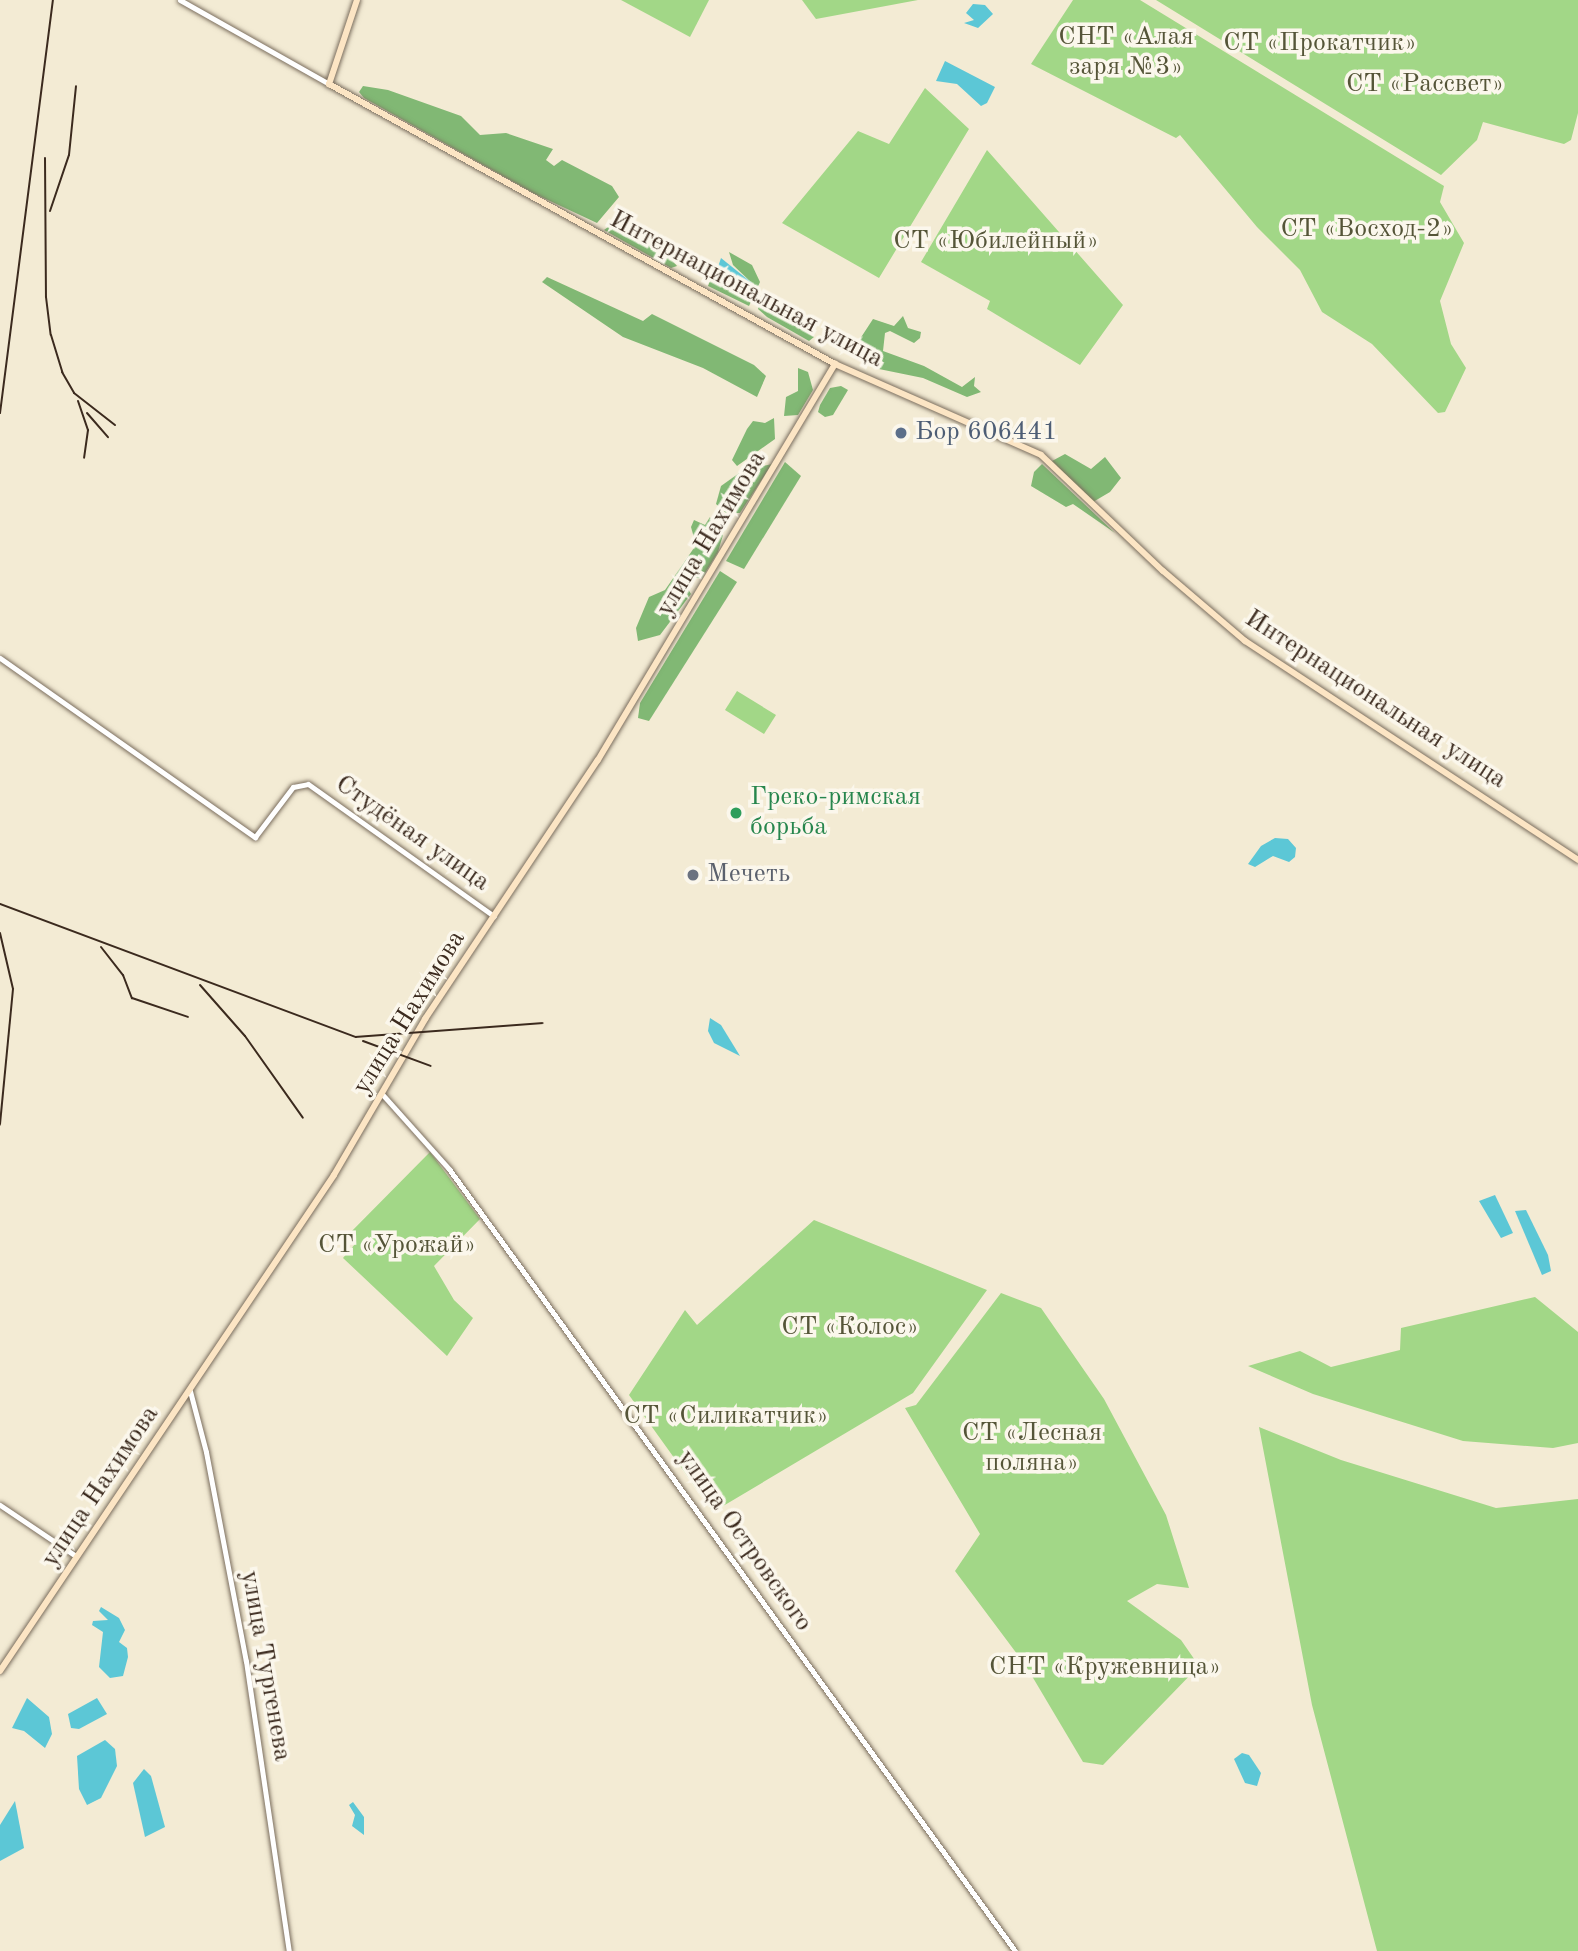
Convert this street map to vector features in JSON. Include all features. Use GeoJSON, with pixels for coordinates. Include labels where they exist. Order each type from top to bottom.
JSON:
{"type":"FeatureCollection","features":[{"type":"Feature","properties":{"kind":"main road"},"geometry":{"type":"LineString","coordinates":[[329,84],[357,0]]}},
{"type":"Feature","properties":{"kind":"main road","name":"Интернациональная улица"},"geometry":{"type":"LineString","coordinates":[[329,84],[835,364],[1041,455],[1163,571],[1245,641],[1578,860]]}},
{"type":"Feature","properties":{"kind":"main road","name":"улица Нахимова"},"geometry":{"type":"LineString","coordinates":[[0,1671],[334,1175],[425,1019],[598,760],[835,364]]}},
{"type":"Feature","properties":{"kind":"street","name":"Интернациональная улица"},"geometry":{"type":"LineString","coordinates":[[180,0],[329,84]]}},
{"type":"Feature","properties":{"kind":"street","name":"Студёная улица"},"geometry":{"type":"LineString","coordinates":[[0,658],[255,837],[293,787],[308,784],[494,916]]}},
{"type":"Feature","properties":{"kind":"street","name":"улица Островского"},"geometry":{"type":"LineString","coordinates":[[382,1094],[449,1169],[1015,1951]]}},
{"type":"Feature","properties":{"kind":"street","name":"улица Тургенева"},"geometry":{"type":"LineString","coordinates":[[190,1391],[206,1452],[246,1661],[289,1951]]}},
{"type":"Feature","properties":{"kind":"street"},"geometry":{"type":"LineString","coordinates":[[0,1505],[76,1556]]}},
{"type":"Feature","properties":{"kind":"green space"},"geometry":{"type":"Polygon","coordinates":[[[621,0],[709,0],[690,37],[621,0]]]}},
{"type":"Feature","properties":{"kind":"green space"},"geometry":{"type":"Polygon","coordinates":[[[802,0],[918,0],[816,19],[802,0]]]}},
{"type":"Feature","properties":{"kind":"green space","name":"СТ «Восход-2»"},"geometry":{"type":"Polygon","coordinates":[[[1073,0],[1140,0],[1444,186],[1440,202],[1464,243],[1440,301],[1451,344],[1466,368],[1445,412],[1438,413],[1372,344],[1322,312],[1300,270],[1257,227],[1180,135],[1176,138],[1031,64],[1073,0]]]}},
{"type":"Feature","properties":{"kind":"green space"},"geometry":{"type":"Polygon","coordinates":[[[1156,0],[1578,0],[1578,113],[1571,140],[1564,144],[1483,122],[1477,140],[1441,175],[1156,0]]]}},
{"type":"Feature","properties":{"kind":"green space"},"geometry":{"type":"Polygon","coordinates":[[[363,86],[388,90],[461,116],[480,135],[506,133],[553,149],[546,160],[554,166],[562,160],[612,186],[619,197],[597,223],[535,194],[364,98],[359,92],[363,86]]]}},
{"type":"Feature","properties":{"kind":"green space"},"geometry":{"type":"Polygon","coordinates":[[[925,88],[969,129],[879,278],[782,223],[858,131],[889,144],[925,88]]]}},
{"type":"Feature","properties":{"kind":"green space","name":"СТ «Юбилейный»"},"geometry":{"type":"Polygon","coordinates":[[[987,150],[1123,305],[1080,365],[987,309],[990,301],[921,262],[987,150]]]}},
{"type":"Feature","properties":{"kind":"green space"},"geometry":{"type":"Polygon","coordinates":[[[608,227],[662,248],[677,266],[671,268],[604,230],[608,227]]]}},
{"type":"Feature","properties":{"kind":"green space"},"geometry":{"type":"Polygon","coordinates":[[[729,252],[752,265],[760,282],[749,306],[708,286],[711,276],[747,292],[754,285],[733,265],[729,252]]]}},
{"type":"Feature","properties":{"kind":"green space"},"geometry":{"type":"Polygon","coordinates":[[[547,277],[643,321],[652,314],[754,365],[766,376],[757,397],[703,368],[623,337],[542,282],[547,277]]]}},
{"type":"Feature","properties":{"kind":"green space"},"geometry":{"type":"Polygon","coordinates":[[[760,303],[814,337],[809,341],[767,317],[758,309],[760,303]]]}},
{"type":"Feature","properties":{"kind":"green space"},"geometry":{"type":"Polygon","coordinates":[[[903,316],[908,328],[921,332],[920,338],[914,343],[890,331],[885,333],[883,351],[924,366],[962,387],[975,377],[974,386],[981,392],[967,397],[923,378],[879,369],[881,358],[868,351],[857,354],[858,342],[873,319],[894,326],[903,316]]]}},
{"type":"Feature","properties":{"kind":"green space"},"geometry":{"type":"Polygon","coordinates":[[[798,368],[808,372],[813,390],[798,415],[784,416],[786,397],[798,391],[798,368]]]}},
{"type":"Feature","properties":{"kind":"green space"},"geometry":{"type":"Polygon","coordinates":[[[841,386],[848,390],[833,415],[825,417],[818,412],[820,405],[830,388],[841,386]]]}},
{"type":"Feature","properties":{"kind":"green space"},"geometry":{"type":"Polygon","coordinates":[[[774,418],[775,439],[737,466],[732,460],[753,421],[765,423],[774,418]]]}},
{"type":"Feature","properties":{"kind":"green space"},"geometry":{"type":"Polygon","coordinates":[[[1065,454],[1091,469],[1105,457],[1121,478],[1110,492],[1093,502],[1052,461],[1065,454]]]}},
{"type":"Feature","properties":{"kind":"green space"},"geometry":{"type":"Polygon","coordinates":[[[785,462],[801,476],[744,569],[726,561],[785,462]]]}},
{"type":"Feature","properties":{"kind":"green space"},"geometry":{"type":"Polygon","coordinates":[[[772,464],[740,513],[726,513],[716,504],[721,486],[742,471],[772,464]]]}},
{"type":"Feature","properties":{"kind":"green space"},"geometry":{"type":"Polygon","coordinates":[[[1042,464],[1115,533],[1073,504],[1066,507],[1031,486],[1034,472],[1042,464]]]}},
{"type":"Feature","properties":{"kind":"green space"},"geometry":{"type":"Polygon","coordinates":[[[710,517],[715,530],[723,535],[718,552],[702,578],[693,578],[687,587],[691,594],[660,635],[638,641],[636,628],[649,597],[665,590],[696,545],[691,527],[694,520],[705,525],[710,517]]]}},
{"type":"Feature","properties":{"kind":"green space"},"geometry":{"type":"Polygon","coordinates":[[[720,571],[737,582],[649,721],[638,718],[640,703],[720,571]]]}},
{"type":"Feature","properties":{"kind":"green space"},"geometry":{"type":"Polygon","coordinates":[[[737,691],[776,715],[764,734],[725,710],[737,691]]]}},
{"type":"Feature","properties":{"kind":"green space","name":"СТ «Урожай»"},"geometry":{"type":"Polygon","coordinates":[[[430,1152],[480,1219],[434,1266],[454,1300],[473,1318],[447,1356],[343,1258],[355,1244],[345,1238],[430,1152]]]}},
{"type":"Feature","properties":{"kind":"green space"},"geometry":{"type":"Polygon","coordinates":[[[814,1220],[987,1290],[913,1393],[713,1512],[629,1395],[685,1310],[697,1325],[814,1220]]]}},
{"type":"Feature","properties":{"kind":"green space","name":"СТ «Лесная поляна»"},"geometry":{"type":"Polygon","coordinates":[[[1001,1293],[1041,1308],[1104,1399],[1166,1515],[1189,1588],[1157,1584],[1127,1601],[1181,1640],[1199,1666],[1103,1765],[1083,1762],[1026,1666],[955,1571],[980,1534],[905,1408],[916,1405],[1001,1293]]]}},
{"type":"Feature","properties":{"kind":"green space"},"geometry":{"type":"Polygon","coordinates":[[[1535,1297],[1578,1332],[1578,1443],[1553,1448],[1463,1441],[1313,1394],[1248,1366],[1300,1351],[1331,1367],[1400,1350],[1401,1328],[1535,1297]]]}},
{"type":"Feature","properties":{"kind":"green space"},"geometry":{"type":"Polygon","coordinates":[[[1259,1427],[1341,1460],[1496,1508],[1578,1499],[1578,1951],[1377,1951],[1312,1705],[1259,1427]]]}},
{"type":"Feature","properties":{"kind":"water"},"geometry":{"type":"Polygon","coordinates":[[[973,4],[985,5],[993,14],[978,28],[964,23],[974,20],[966,13],[973,4]]]}},
{"type":"Feature","properties":{"kind":"water"},"geometry":{"type":"Polygon","coordinates":[[[945,61],[995,87],[987,103],[981,106],[957,84],[936,81],[945,61]]]}},
{"type":"Feature","properties":{"kind":"water"},"geometry":{"type":"Polygon","coordinates":[[[721,258],[752,283],[749,289],[716,273],[721,258]]]}},
{"type":"Feature","properties":{"kind":"water"},"geometry":{"type":"Polygon","coordinates":[[[1275,838],[1288,839],[1296,848],[1295,857],[1289,862],[1273,856],[1255,867],[1248,864],[1261,846],[1275,838]]]}},
{"type":"Feature","properties":{"kind":"water"},"geometry":{"type":"Polygon","coordinates":[[[710,1018],[721,1025],[740,1056],[714,1043],[708,1031],[710,1018]]]}},
{"type":"Feature","properties":{"kind":"water"},"geometry":{"type":"Polygon","coordinates":[[[1495,1195],[1513,1233],[1501,1238],[1479,1201],[1495,1195]]]}},
{"type":"Feature","properties":{"kind":"water"},"geometry":{"type":"Polygon","coordinates":[[[1526,1210],[1548,1255],[1551,1271],[1542,1275],[1515,1211],[1526,1210]]]}},
{"type":"Feature","properties":{"kind":"water"},"geometry":{"type":"Polygon","coordinates":[[[101,1607],[119,1618],[125,1630],[119,1642],[127,1648],[128,1657],[123,1676],[110,1678],[99,1667],[103,1632],[92,1625],[93,1621],[108,1620],[99,1611],[101,1607]]]}},
{"type":"Feature","properties":{"kind":"water"},"geometry":{"type":"Polygon","coordinates":[[[27,1698],[49,1717],[52,1734],[45,1748],[24,1731],[12,1728],[27,1698]]]}},
{"type":"Feature","properties":{"kind":"water"},"geometry":{"type":"Polygon","coordinates":[[[97,1698],[107,1714],[79,1729],[71,1728],[68,1714],[97,1698]]]}},
{"type":"Feature","properties":{"kind":"water"},"geometry":{"type":"Polygon","coordinates":[[[105,1740],[115,1749],[117,1766],[101,1798],[87,1805],[79,1789],[77,1756],[105,1740]]]}},
{"type":"Feature","properties":{"kind":"water"},"geometry":{"type":"Polygon","coordinates":[[[1242,1753],[1249,1755],[1261,1773],[1257,1786],[1245,1783],[1234,1759],[1242,1753]]]}},
{"type":"Feature","properties":{"kind":"water"},"geometry":{"type":"Polygon","coordinates":[[[144,1769],[151,1776],[165,1827],[145,1837],[133,1783],[144,1769]]]}},
{"type":"Feature","properties":{"kind":"water"},"geometry":{"type":"Polygon","coordinates":[[[15,1801],[24,1848],[0,1861],[0,1825],[15,1801]]]}},
{"type":"Feature","properties":{"kind":"water"},"geometry":{"type":"Polygon","coordinates":[[[353,1802],[364,1817],[364,1835],[352,1826],[355,1815],[349,1805],[353,1802]]]}},
{"type":"Feature","properties":{"kind":"railway"},"geometry":{"type":"LineString","coordinates":[[0,413],[53,0]]}},
{"type":"Feature","properties":{"kind":"railway"},"geometry":{"type":"LineString","coordinates":[[50,211],[69,155],[76,86]]}},
{"type":"Feature","properties":{"kind":"railway"},"geometry":{"type":"LineString","coordinates":[[45,158],[46,297],[51,335],[62,372],[74,393],[115,425]]}},
{"type":"Feature","properties":{"kind":"railway"},"geometry":{"type":"LineString","coordinates":[[78,401],[88,430],[84,458]]}},
{"type":"Feature","properties":{"kind":"railway"},"geometry":{"type":"LineString","coordinates":[[87,413],[108,437]]}},
{"type":"Feature","properties":{"kind":"railway"},"geometry":{"type":"LineString","coordinates":[[0,904],[356,1037],[542,1023]]}},
{"type":"Feature","properties":{"kind":"railway"},"geometry":{"type":"LineString","coordinates":[[0,933],[13,989],[0,1124]]}},
{"type":"Feature","properties":{"kind":"railway"},"geometry":{"type":"LineString","coordinates":[[101,947],[123,975],[132,998],[188,1017]]}},
{"type":"Feature","properties":{"kind":"railway"},"geometry":{"type":"LineString","coordinates":[[200,985],[245,1036],[303,1118]]}},
{"type":"Feature","properties":{"kind":"railway"},"geometry":{"type":"LineString","coordinates":[[363,1041],[431,1066]]}},
{"type":"Feature","properties":{"kind":"place","name":"Бор 606441"},"geometry":{"type":"Point","coordinates":[901,433]}},
{"type":"Feature","properties":{"kind":"place","name":"Греко-римская борьба"},"geometry":{"type":"Point","coordinates":[736,813]}},
{"type":"Feature","properties":{"kind":"place","name":"Мечеть"},"geometry":{"type":"Point","coordinates":[693,875]}},
{"type":"Feature","properties":{"kind":"park label","name":"СТ «Прокатчик»"},"geometry":{"type":"Point","coordinates":[1320,44]}},
{"type":"Feature","properties":{"kind":"park label","name":"СНТ «Алая заря №3»"},"geometry":{"type":"Point","coordinates":[1126,53]}},
{"type":"Feature","properties":{"kind":"park label","name":"СТ «Рассвет»"},"geometry":{"type":"Point","coordinates":[1425,85]}},
{"type":"Feature","properties":{"kind":"park label","name":"СТ «Колос»"},"geometry":{"type":"Point","coordinates":[850,1328]}},
{"type":"Feature","properties":{"kind":"park label","name":"СТ «Силикатчик»"},"geometry":{"type":"Point","coordinates":[726,1417]}},
{"type":"Feature","properties":{"kind":"park label","name":"СНТ «Кружевница»"},"geometry":{"type":"Point","coordinates":[1105,1668]}}]}
